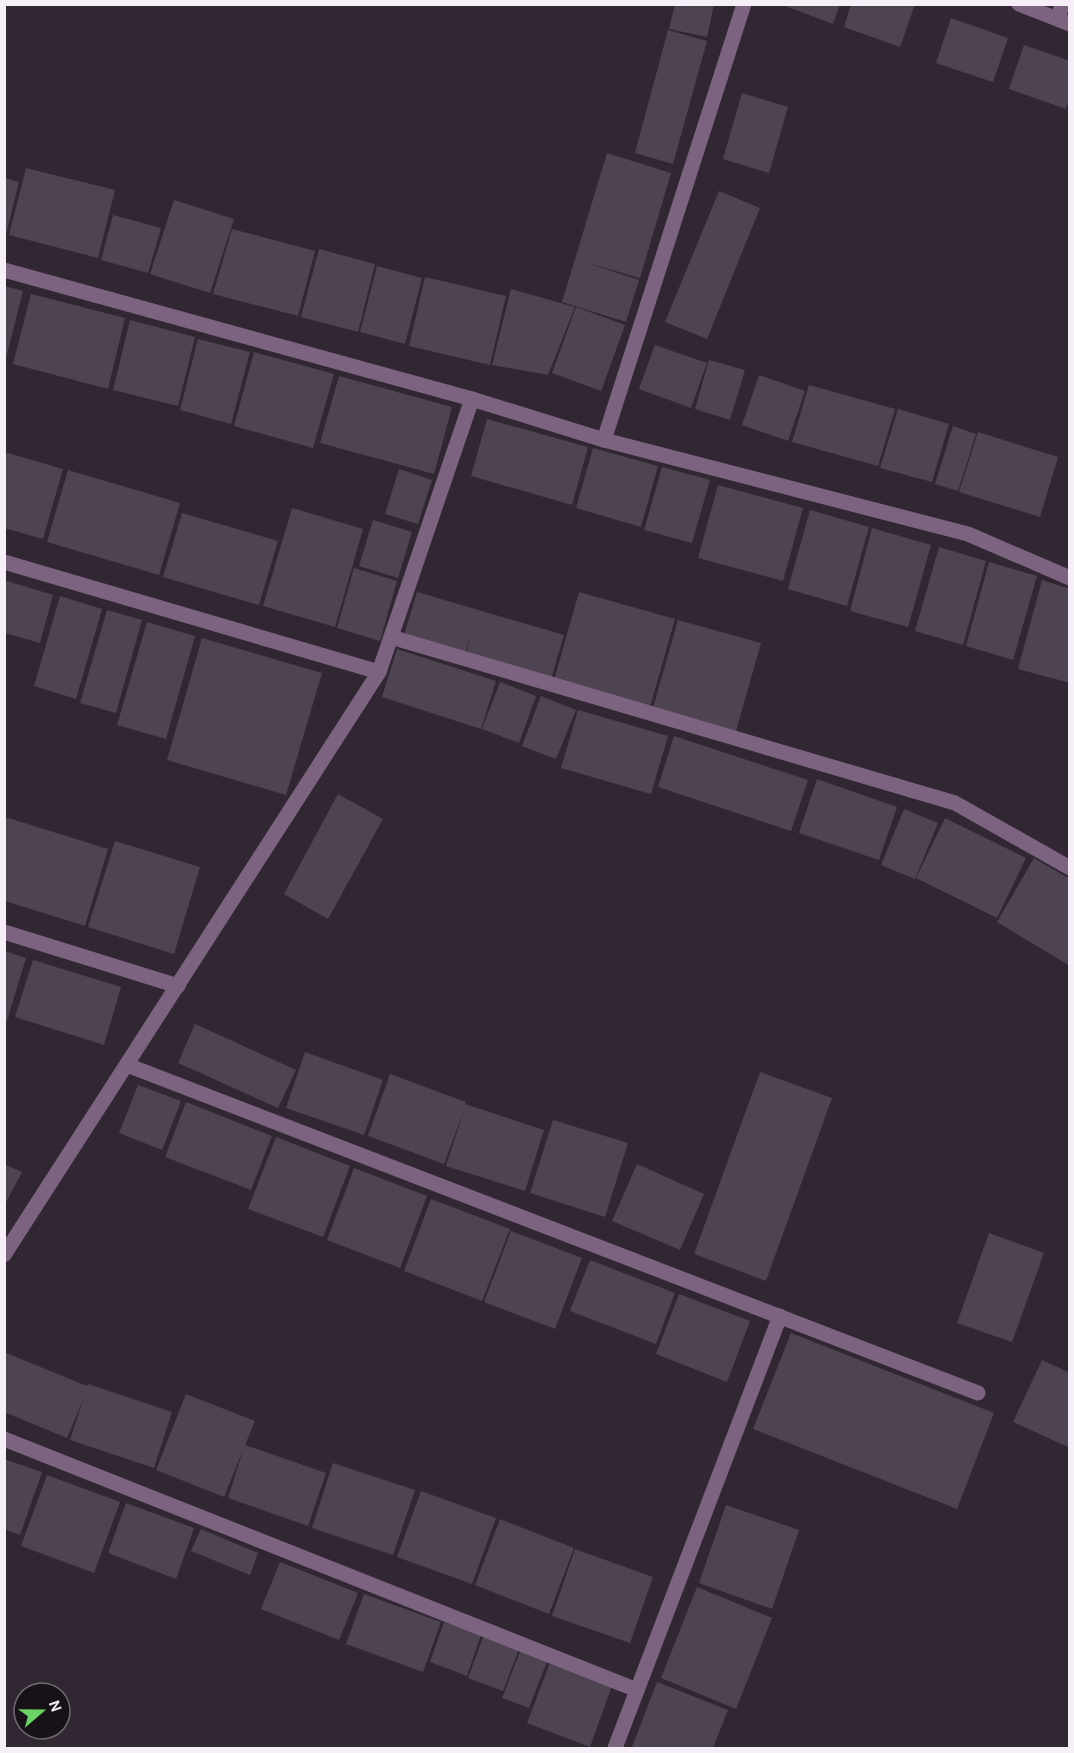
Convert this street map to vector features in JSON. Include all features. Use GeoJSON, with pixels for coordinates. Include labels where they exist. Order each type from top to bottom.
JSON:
{"type":"FeatureCollection","features":[{"type":"Feature","properties":{"kind":"street"},"geometry":{"type":"LineString","coordinates":[[604,441],[744,4]]}},
{"type":"Feature","properties":{"kind":"street"},"geometry":{"type":"LineString","coordinates":[[1019,4],[1063,16]]}},
{"type":"Feature","properties":{"kind":"street"},"geometry":{"type":"LineString","coordinates":[[4,270],[472,399],[604,441],[968,534],[1070,578]]}},
{"type":"Feature","properties":{"kind":"street"},"geometry":{"type":"LineString","coordinates":[[4,1255],[379,672],[472,399]]}},
{"type":"Feature","properties":{"kind":"street"},"geometry":{"type":"LineString","coordinates":[[4,562],[379,672]]}},
{"type":"Feature","properties":{"kind":"street"},"geometry":{"type":"LineString","coordinates":[[391,637],[955,803],[1070,868]]}},
{"type":"Feature","properties":{"kind":"street"},"geometry":{"type":"LineString","coordinates":[[4,932],[178,986]]}},
{"type":"Feature","properties":{"kind":"street"},"geometry":{"type":"LineString","coordinates":[[127,1065],[978,1393]]}},
{"type":"Feature","properties":{"kind":"street"},"geometry":{"type":"LineString","coordinates":[[615,1749],[780,1316]]}},
{"type":"Feature","properties":{"kind":"street"},"geometry":{"type":"LineString","coordinates":[[4,1438],[637,1690]]}},
{"type":"Feature","properties":{"kind":"building"},"geometry":{"type":"Polygon","coordinates":[[[675,4],[714,4],[707,37],[669,29],[675,4]]]}},
{"type":"Feature","properties":{"kind":"building"},"geometry":{"type":"Polygon","coordinates":[[[780,4],[840,4],[833,24],[780,4]]]}},
{"type":"Feature","properties":{"kind":"building"},"geometry":{"type":"Polygon","coordinates":[[[851,4],[915,4],[900,47],[844,27],[851,4]]]}},
{"type":"Feature","properties":{"kind":"building"},"geometry":{"type":"Polygon","coordinates":[[[951,18],[1008,38],[993,82],[936,63],[951,18]]]}},
{"type":"Feature","properties":{"kind":"building"},"geometry":{"type":"Polygon","coordinates":[[[668,30],[707,41],[673,164],[635,153],[668,30]]]}},
{"type":"Feature","properties":{"kind":"building"},"geometry":{"type":"Polygon","coordinates":[[[1024,45],[1070,61],[1070,98],[1066,109],[1009,89],[1024,45]]]}},
{"type":"Feature","properties":{"kind":"building"},"geometry":{"type":"Polygon","coordinates":[[[742,93],[788,107],[769,173],[723,159],[742,93]]]}},
{"type":"Feature","properties":{"kind":"building"},"geometry":{"type":"Polygon","coordinates":[[[607,153],[671,173],[640,278],[584,262],[639,280],[626,322],[562,302],[607,153]]]}},
{"type":"Feature","properties":{"kind":"building"},"geometry":{"type":"Polygon","coordinates":[[[26,168],[115,190],[98,258],[9,235],[26,168]]]}},
{"type":"Feature","properties":{"kind":"building"},"geometry":{"type":"Polygon","coordinates":[[[4,178],[19,182],[5,238],[4,237],[4,178]]]}},
{"type":"Feature","properties":{"kind":"building"},"geometry":{"type":"Polygon","coordinates":[[[719,191],[760,208],[707,339],[665,322],[719,191]]]}},
{"type":"Feature","properties":{"kind":"building"},"geometry":{"type":"Polygon","coordinates":[[[174,200],[234,219],[210,293],[150,274],[174,200]]]}},
{"type":"Feature","properties":{"kind":"building"},"geometry":{"type":"Polygon","coordinates":[[[113,215],[161,228],[148,273],[101,260],[113,215]]]}},
{"type":"Feature","properties":{"kind":"building"},"geometry":{"type":"Polygon","coordinates":[[[232,229],[315,251],[298,316],[213,294],[232,229]]]}},
{"type":"Feature","properties":{"kind":"building"},"geometry":{"type":"Polygon","coordinates":[[[319,249],[375,264],[358,332],[301,317],[319,249]]]}},
{"type":"Feature","properties":{"kind":"building"},"geometry":{"type":"Polygon","coordinates":[[[377,266],[422,278],[405,344],[360,332],[377,266]]]}},
{"type":"Feature","properties":{"kind":"building"},"geometry":{"type":"Polygon","coordinates":[[[425,277],[506,296],[490,365],[409,346],[425,277]]]}},
{"type":"Feature","properties":{"kind":"building"},"geometry":{"type":"Polygon","coordinates":[[[4,286],[23,291],[5,362],[4,362],[4,286]]]}},
{"type":"Feature","properties":{"kind":"building"},"geometry":{"type":"Polygon","coordinates":[[[511,289],[575,307],[548,375],[492,365],[511,289]]]}},
{"type":"Feature","properties":{"kind":"building"},"geometry":{"type":"Polygon","coordinates":[[[31,294],[125,318],[108,389],[13,364],[31,294]]]}},
{"type":"Feature","properties":{"kind":"building"},"geometry":{"type":"Polygon","coordinates":[[[576,307],[625,325],[601,391],[552,373],[576,307]]]}},
{"type":"Feature","properties":{"kind":"building"},"geometry":{"type":"Polygon","coordinates":[[[130,320],[195,337],[178,406],[113,390],[130,320]]]}},
{"type":"Feature","properties":{"kind":"building"},"geometry":{"type":"Polygon","coordinates":[[[198,339],[250,352],[231,424],[180,410],[198,339]]]}},
{"type":"Feature","properties":{"kind":"building"},"geometry":{"type":"Polygon","coordinates":[[[655,345],[707,363],[691,408],[639,389],[655,345]]]}},
{"type":"Feature","properties":{"kind":"building"},"geometry":{"type":"Polygon","coordinates":[[[254,352],[334,374],[313,448],[234,426],[254,352]]]}},
{"type":"Feature","properties":{"kind":"building"},"geometry":{"type":"Polygon","coordinates":[[[709,360],[745,370],[730,420],[695,409],[709,360]]]}},
{"type":"Feature","properties":{"kind":"building"},"geometry":{"type":"Polygon","coordinates":[[[759,375],[805,391],[788,441],[742,425],[759,375]]]}},
{"type":"Feature","properties":{"kind":"building"},"geometry":{"type":"Polygon","coordinates":[[[339,376],[452,407],[434,474],[320,443],[339,376]]]}},
{"type":"Feature","properties":{"kind":"building"},"geometry":{"type":"Polygon","coordinates":[[[809,385],[895,409],[878,466],[792,442],[809,385]]]}},
{"type":"Feature","properties":{"kind":"building"},"geometry":{"type":"Polygon","coordinates":[[[898,409],[949,424],[932,482],[880,468],[898,409]]]}},
{"type":"Feature","properties":{"kind":"building"},"geometry":{"type":"Polygon","coordinates":[[[487,419],[588,447],[572,505],[471,476],[487,419]]]}},
{"type":"Feature","properties":{"kind":"building"},"geometry":{"type":"Polygon","coordinates":[[[953,426],[976,434],[958,491],[935,484],[953,426]]]}},
{"type":"Feature","properties":{"kind":"building"},"geometry":{"type":"Polygon","coordinates":[[[978,432],[1058,457],[1040,517],[959,492],[978,432]]]}},
{"type":"Feature","properties":{"kind":"building"},"geometry":{"type":"Polygon","coordinates":[[[593,448],[658,466],[641,527],[576,508],[593,448]]]}},
{"type":"Feature","properties":{"kind":"building"},"geometry":{"type":"Polygon","coordinates":[[[4,452],[63,469],[43,539],[4,528],[4,452]]]}},
{"type":"Feature","properties":{"kind":"building"},"geometry":{"type":"Polygon","coordinates":[[[662,467],[710,480],[692,543],[644,530],[662,467]]]}},
{"type":"Feature","properties":{"kind":"building"},"geometry":{"type":"Polygon","coordinates":[[[399,469],[432,480],[418,524],[385,514],[399,469]]]}},
{"type":"Feature","properties":{"kind":"building"},"geometry":{"type":"Polygon","coordinates":[[[68,470],[180,503],[159,575],[47,542],[68,470]]]}},
{"type":"Feature","properties":{"kind":"building"},"geometry":{"type":"Polygon","coordinates":[[[718,485],[803,508],[783,581],[698,558],[718,485]]]}},
{"type":"Feature","properties":{"kind":"building"},"geometry":{"type":"Polygon","coordinates":[[[292,508],[363,529],[335,627],[263,606],[292,508]]]}},
{"type":"Feature","properties":{"kind":"building"},"geometry":{"type":"Polygon","coordinates":[[[810,510],[869,527],[847,606],[788,589],[810,510]]]}},
{"type":"Feature","properties":{"kind":"building"},"geometry":{"type":"Polygon","coordinates":[[[182,513],[278,541],[259,605],[163,577],[182,513]]]}},
{"type":"Feature","properties":{"kind":"building"},"geometry":{"type":"Polygon","coordinates":[[[373,520],[412,532],[398,578],[359,566],[373,520]]]}},
{"type":"Feature","properties":{"kind":"building"},"geometry":{"type":"Polygon","coordinates":[[[872,528],[931,545],[908,627],[850,611],[872,528]]]}},
{"type":"Feature","properties":{"kind":"building"},"geometry":{"type":"Polygon","coordinates":[[[939,547],[986,561],[963,645],[915,631],[939,547]]]}},
{"type":"Feature","properties":{"kind":"building"},"geometry":{"type":"Polygon","coordinates":[[[989,562],[1037,576],[1013,660],[966,646],[989,562]]]}},
{"type":"Feature","properties":{"kind":"building"},"geometry":{"type":"Polygon","coordinates":[[[354,568],[397,581],[380,641],[337,628],[354,568]]]}},
{"type":"Feature","properties":{"kind":"building"},"geometry":{"type":"Polygon","coordinates":[[[4,580],[53,595],[40,643],[4,633],[4,580]]]}},
{"type":"Feature","properties":{"kind":"building"},"geometry":{"type":"Polygon","coordinates":[[[1042,580],[1070,589],[1070,683],[1018,669],[1042,580]]]}},
{"type":"Feature","properties":{"kind":"building"},"geometry":{"type":"Polygon","coordinates":[[[417,592],[564,635],[551,679],[466,654],[472,633],[465,654],[404,635],[417,592]]]}},
{"type":"Feature","properties":{"kind":"building"},"geometry":{"type":"Polygon","coordinates":[[[579,592],[675,619],[650,707],[554,680],[579,592]]]}},
{"type":"Feature","properties":{"kind":"building"},"geometry":{"type":"Polygon","coordinates":[[[60,596],[102,609],[76,699],[34,686],[60,596]]]}},
{"type":"Feature","properties":{"kind":"building"},"geometry":{"type":"Polygon","coordinates":[[[107,610],[142,620],[116,713],[80,703],[107,610]]]}},
{"type":"Feature","properties":{"kind":"building"},"geometry":{"type":"Polygon","coordinates":[[[678,620],[761,643],[736,731],[653,708],[678,620]]]}},
{"type":"Feature","properties":{"kind":"building"},"geometry":{"type":"Polygon","coordinates":[[[147,622],[195,636],[166,739],[117,725],[147,622]]]}},
{"type":"Feature","properties":{"kind":"building"},"geometry":{"type":"Polygon","coordinates":[[[202,638],[322,673],[286,795],[167,760],[202,638]]]}},
{"type":"Feature","properties":{"kind":"building"},"geometry":{"type":"Polygon","coordinates":[[[397,649],[496,681],[481,729],[382,697],[397,649]]]}},
{"type":"Feature","properties":{"kind":"building"},"geometry":{"type":"Polygon","coordinates":[[[500,682],[536,696],[519,743],[482,729],[500,682]]]}},
{"type":"Feature","properties":{"kind":"building"},"geometry":{"type":"Polygon","coordinates":[[[541,696],[576,710],[556,759],[522,746],[541,696]]]}},
{"type":"Feature","properties":{"kind":"building"},"geometry":{"type":"Polygon","coordinates":[[[578,710],[668,736],[651,794],[561,768],[578,710]]]}},
{"type":"Feature","properties":{"kind":"building"},"geometry":{"type":"Polygon","coordinates":[[[674,736],[808,780],[791,831],[658,787],[674,736]]]}},
{"type":"Feature","properties":{"kind":"building"},"geometry":{"type":"Polygon","coordinates":[[[817,779],[897,807],[879,860],[799,833],[817,779]]]}},
{"type":"Feature","properties":{"kind":"building"},"geometry":{"type":"Polygon","coordinates":[[[338,794],[383,819],[328,919],[284,894],[338,794]]]}},
{"type":"Feature","properties":{"kind":"building"},"geometry":{"type":"Polygon","coordinates":[[[904,809],[938,823],[915,879],[881,865],[904,809]]]}},
{"type":"Feature","properties":{"kind":"building"},"geometry":{"type":"Polygon","coordinates":[[[5,817],[108,849],[85,926],[5,901],[5,817]]]}},
{"type":"Feature","properties":{"kind":"building"},"geometry":{"type":"Polygon","coordinates":[[[945,818],[1026,858],[997,918],[916,878],[945,818]]]}},
{"type":"Feature","properties":{"kind":"building"},"geometry":{"type":"Polygon","coordinates":[[[115,841],[200,867],[174,954],[88,927],[115,841]]]}},
{"type":"Feature","properties":{"kind":"building"},"geometry":{"type":"Polygon","coordinates":[[[1034,858],[1070,879],[1070,966],[997,922],[1034,858]]]}},
{"type":"Feature","properties":{"kind":"building"},"geometry":{"type":"Polygon","coordinates":[[[4,951],[26,958],[5,1027],[4,1027],[4,951]]]}},
{"type":"Feature","properties":{"kind":"building"},"geometry":{"type":"Polygon","coordinates":[[[33,960],[121,987],[104,1045],[15,1017],[33,960]]]}},
{"type":"Feature","properties":{"kind":"building"},"geometry":{"type":"Polygon","coordinates":[[[195,1024],[296,1070],[278,1108],[178,1063],[195,1024]]]}},
{"type":"Feature","properties":{"kind":"building"},"geometry":{"type":"Polygon","coordinates":[[[305,1052],[383,1080],[364,1135],[286,1108],[305,1052]]]}},
{"type":"Feature","properties":{"kind":"building"},"geometry":{"type":"Polygon","coordinates":[[[760,1072],[832,1098],[766,1281],[694,1254],[760,1072]]]}},
{"type":"Feature","properties":{"kind":"building"},"geometry":{"type":"Polygon","coordinates":[[[390,1074],[466,1102],[465,1104],[544,1130],[525,1191],[446,1166],[464,1110],[444,1164],[368,1136],[390,1074]]]}},
{"type":"Feature","properties":{"kind":"building"},"geometry":{"type":"Polygon","coordinates":[[[138,1085],[181,1101],[162,1150],[119,1133],[138,1085]]]}},
{"type":"Feature","properties":{"kind":"building"},"geometry":{"type":"Polygon","coordinates":[[[186,1102],[272,1136],[251,1190],[165,1157],[186,1102]]]}},
{"type":"Feature","properties":{"kind":"building"},"geometry":{"type":"Polygon","coordinates":[[[553,1120],[628,1143],[605,1217],[530,1193],[553,1120]]]}},
{"type":"Feature","properties":{"kind":"building"},"geometry":{"type":"Polygon","coordinates":[[[276,1137],[350,1166],[323,1237],[248,1209],[276,1137]]]}},
{"type":"Feature","properties":{"kind":"building"},"geometry":{"type":"Polygon","coordinates":[[[4,1164],[22,1172],[4,1206],[4,1164]]]}},
{"type":"Feature","properties":{"kind":"building"},"geometry":{"type":"Polygon","coordinates":[[[637,1164],[704,1194],[680,1250],[612,1221],[637,1164]]]}},
{"type":"Feature","properties":{"kind":"building"},"geometry":{"type":"Polygon","coordinates":[[[354,1168],[427,1196],[400,1268],[327,1240],[354,1168]]]}},
{"type":"Feature","properties":{"kind":"building"},"geometry":{"type":"Polygon","coordinates":[[[431,1199],[510,1229],[482,1301],[404,1271],[431,1199]]]}},
{"type":"Feature","properties":{"kind":"building"},"geometry":{"type":"Polygon","coordinates":[[[511,1231],[582,1258],[555,1329],[484,1302],[511,1231]]]}},
{"type":"Feature","properties":{"kind":"building"},"geometry":{"type":"Polygon","coordinates":[[[989,1233],[1044,1253],[1012,1342],[957,1323],[989,1233]]]}},
{"type":"Feature","properties":{"kind":"building"},"geometry":{"type":"Polygon","coordinates":[[[590,1260],[675,1293],[656,1344],[570,1311],[590,1260]]]}},
{"type":"Feature","properties":{"kind":"building"},"geometry":{"type":"Polygon","coordinates":[[[679,1294],[750,1321],[727,1382],[656,1354],[679,1294]]]}},
{"type":"Feature","properties":{"kind":"building"},"geometry":{"type":"Polygon","coordinates":[[[791,1333],[994,1413],[957,1509],[753,1429],[791,1333]]]}},
{"type":"Feature","properties":{"kind":"building"},"geometry":{"type":"Polygon","coordinates":[[[4,1352],[87,1386],[88,1384],[172,1412],[154,1468],[70,1440],[83,1400],[67,1438],[4,1412],[4,1352]]]}},
{"type":"Feature","properties":{"kind":"building"},"geometry":{"type":"Polygon","coordinates":[[[1042,1360],[1070,1373],[1070,1448],[1013,1422],[1042,1360]]]}},
{"type":"Feature","properties":{"kind":"building"},"geometry":{"type":"Polygon","coordinates":[[[186,1394],[255,1421],[245,1445],[326,1473],[308,1526],[228,1498],[243,1450],[224,1497],[156,1470],[186,1394]]]}},
{"type":"Feature","properties":{"kind":"building"},"geometry":{"type":"Polygon","coordinates":[[[4,1459],[42,1472],[20,1535],[4,1529],[4,1459]]]}},
{"type":"Feature","properties":{"kind":"building"},"geometry":{"type":"Polygon","coordinates":[[[333,1463],[415,1490],[393,1555],[312,1528],[333,1463]]]}},
{"type":"Feature","properties":{"kind":"building"},"geometry":{"type":"Polygon","coordinates":[[[47,1475],[120,1502],[94,1573],[21,1546],[47,1475]]]}},
{"type":"Feature","properties":{"kind":"building"},"geometry":{"type":"Polygon","coordinates":[[[421,1491],[496,1518],[472,1584],[397,1557],[421,1491]]]}},
{"type":"Feature","properties":{"kind":"building"},"geometry":{"type":"Polygon","coordinates":[[[126,1503],[194,1528],[176,1579],[108,1553],[126,1503]]]}},
{"type":"Feature","properties":{"kind":"building"},"geometry":{"type":"Polygon","coordinates":[[[726,1505],[799,1530],[772,1609],[699,1583],[726,1505]]]}},
{"type":"Feature","properties":{"kind":"building"},"geometry":{"type":"Polygon","coordinates":[[[500,1519],[574,1548],[549,1614],[475,1585],[500,1519]]]}},
{"type":"Feature","properties":{"kind":"building"},"geometry":{"type":"Polygon","coordinates":[[[201,1529],[258,1553],[250,1575],[191,1551],[201,1529]]]}},
{"type":"Feature","properties":{"kind":"building"},"geometry":{"type":"Polygon","coordinates":[[[575,1549],[653,1577],[630,1643],[552,1616],[575,1549]]]}},
{"type":"Feature","properties":{"kind":"building"},"geometry":{"type":"Polygon","coordinates":[[[280,1562],[358,1593],[339,1640],[261,1609],[280,1562]]]}},
{"type":"Feature","properties":{"kind":"building"},"geometry":{"type":"Polygon","coordinates":[[[697,1587],[772,1618],[736,1709],[661,1678],[697,1587]]]}},
{"type":"Feature","properties":{"kind":"building"},"geometry":{"type":"Polygon","coordinates":[[[364,1594],[441,1622],[423,1672],[346,1644],[364,1594]]]}},
{"type":"Feature","properties":{"kind":"building"},"geometry":{"type":"Polygon","coordinates":[[[444,1622],[481,1635],[467,1676],[430,1662],[444,1622]]]}},
{"type":"Feature","properties":{"kind":"building"},"geometry":{"type":"Polygon","coordinates":[[[484,1635],[519,1649],[503,1691],[468,1678],[484,1635]]]}},
{"type":"Feature","properties":{"kind":"building"},"geometry":{"type":"Polygon","coordinates":[[[521,1649],[548,1659],[529,1708],[502,1698],[521,1649]]]}},
{"type":"Feature","properties":{"kind":"building"},"geometry":{"type":"Polygon","coordinates":[[[551,1660],[613,1683],[590,1747],[527,1723],[551,1660]]]}},
{"type":"Feature","properties":{"kind":"building"},"geometry":{"type":"Polygon","coordinates":[[[657,1682],[728,1710],[713,1748],[632,1747],[657,1682]]]}}]}
